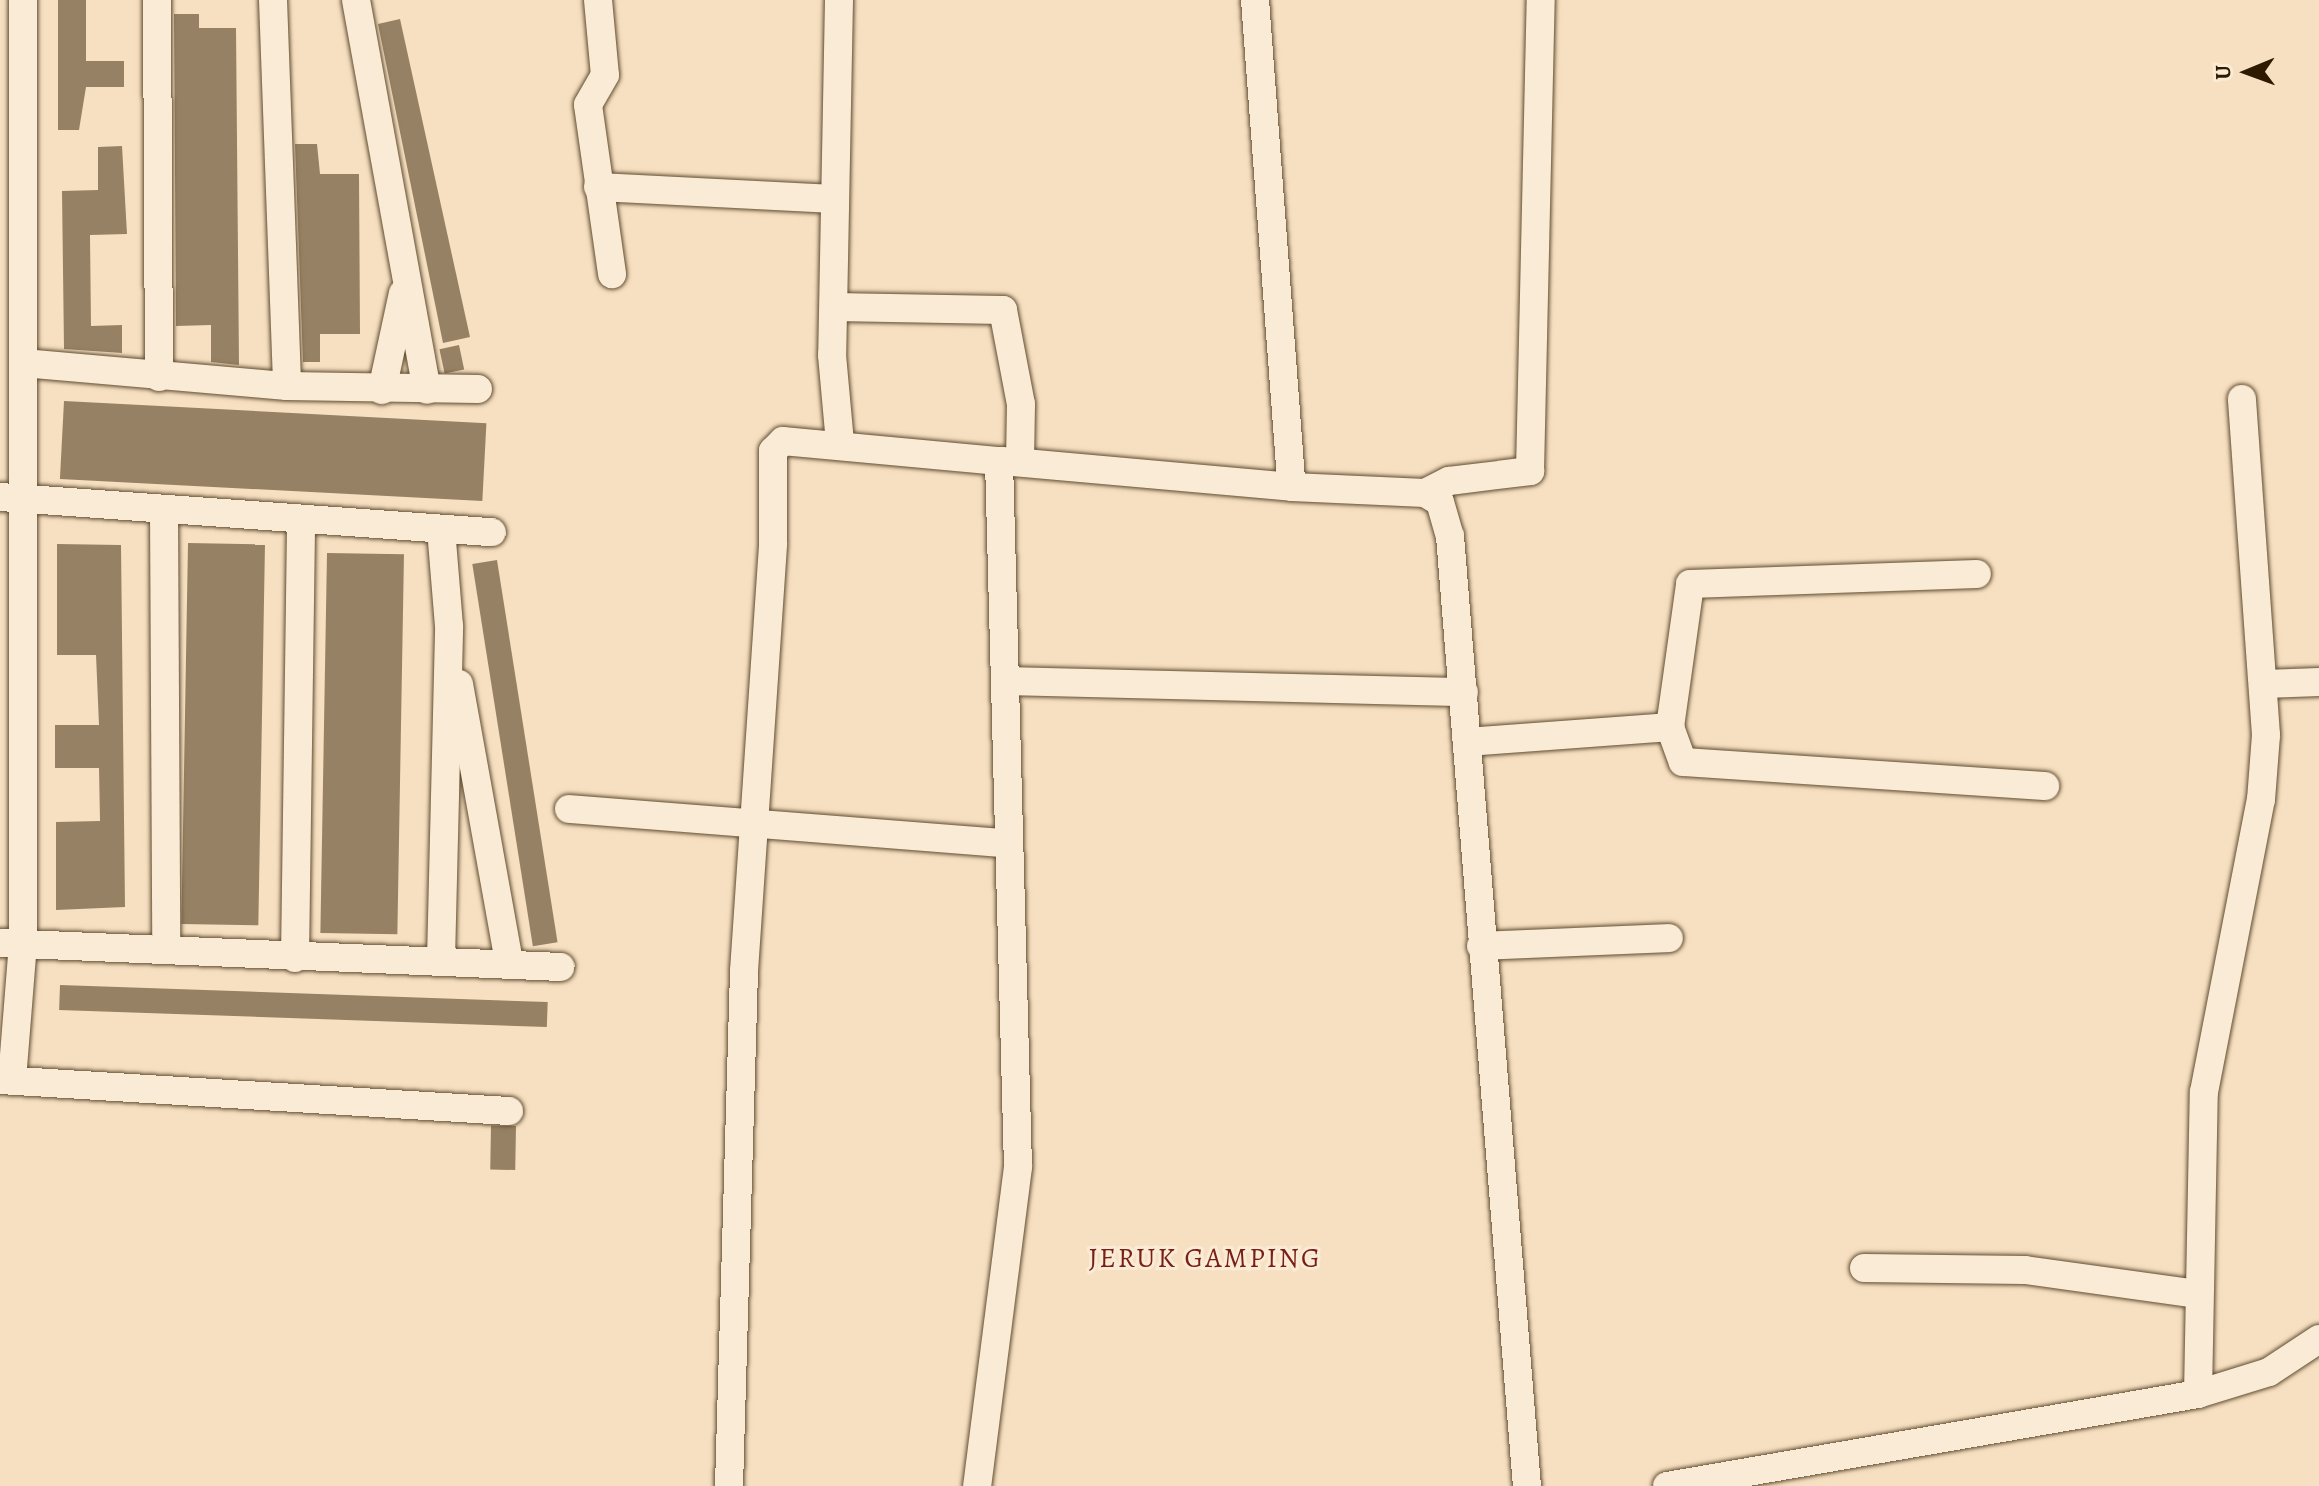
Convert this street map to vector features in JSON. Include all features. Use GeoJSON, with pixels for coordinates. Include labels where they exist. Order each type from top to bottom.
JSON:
{"type":"FeatureCollection","features":[{"type":"Feature","properties":{"kind":"street"},"geometry":{"type":"LineString","coordinates":[[23,0],[23,363],[10,498],[12,944],[6,1080],[509,1111]]}},
{"type":"Feature","properties":{"kind":"street"},"geometry":{"type":"LineString","coordinates":[[157,0],[159,377]]}},
{"type":"Feature","properties":{"kind":"street"},"geometry":{"type":"LineString","coordinates":[[273,0],[287,386]]}},
{"type":"Feature","properties":{"kind":"street"},"geometry":{"type":"LineString","coordinates":[[356,0],[427,390]]}},
{"type":"Feature","properties":{"kind":"street"},"geometry":{"type":"LineString","coordinates":[[598,0],[605,75],[588,105],[612,274]]}},
{"type":"Feature","properties":{"kind":"street"},"geometry":{"type":"LineString","coordinates":[[839,0],[834,307],[840,443]]}},
{"type":"Feature","properties":{"kind":"street"},"geometry":{"type":"LineString","coordinates":[[1255,0],[1292,487]]}},
{"type":"Feature","properties":{"kind":"street"},"geometry":{"type":"LineString","coordinates":[[729,1486],[754,824],[773,451],[783,441],[840,443],[1010,462],[1292,487],[1425,493],[1449,481],[1530,471],[1541,0]]}},
{"type":"Feature","properties":{"kind":"street"},"geometry":{"type":"LineString","coordinates":[[598,187],[835,199]]}},
{"type":"Feature","properties":{"kind":"street"},"geometry":{"type":"LineString","coordinates":[[382,390],[406,279]]}},
{"type":"Feature","properties":{"kind":"street"},"geometry":{"type":"LineString","coordinates":[[834,307],[1003,310],[1021,404],[1010,462],[1009,681],[1004,843],[1017,994],[1018,1167],[977,1486]]}},
{"type":"Feature","properties":{"kind":"street"},"geometry":{"type":"LineString","coordinates":[[23,363],[287,386],[382,390],[478,389]]}},
{"type":"Feature","properties":{"kind":"street"},"geometry":{"type":"LineString","coordinates":[[2198,1394],[2204,1092],[2261,800],[2265,684],[2242,399]]}},
{"type":"Feature","properties":{"kind":"street"},"geometry":{"type":"LineString","coordinates":[[1425,493],[1446,514],[1464,692],[1481,946],[1527,1486]]}},
{"type":"Feature","properties":{"kind":"street"},"geometry":{"type":"LineString","coordinates":[[10,498],[492,532]]}},
{"type":"Feature","properties":{"kind":"street"},"geometry":{"type":"LineString","coordinates":[[164,509],[166,949]]}},
{"type":"Feature","properties":{"kind":"street"},"geometry":{"type":"LineString","coordinates":[[295,958],[301,520]]}},
{"type":"Feature","properties":{"kind":"street"},"geometry":{"type":"LineString","coordinates":[[441,529],[449,626],[509,963]]}},
{"type":"Feature","properties":{"kind":"street"},"geometry":{"type":"LineString","coordinates":[[1977,574],[1690,584],[1670,727],[1683,762],[2045,786]]}},
{"type":"Feature","properties":{"kind":"street"},"geometry":{"type":"LineString","coordinates":[[441,960],[449,626]]}},
{"type":"Feature","properties":{"kind":"street"},"geometry":{"type":"LineString","coordinates":[[1009,681],[1464,692]]}},
{"type":"Feature","properties":{"kind":"street"},"geometry":{"type":"LineString","coordinates":[[2265,684],[2319,682]]}},
{"type":"Feature","properties":{"kind":"street"},"geometry":{"type":"LineString","coordinates":[[1467,742],[1670,727]]}},
{"type":"Feature","properties":{"kind":"street"},"geometry":{"type":"LineString","coordinates":[[569,809],[1004,843]]}},
{"type":"Feature","properties":{"kind":"street"},"geometry":{"type":"LineString","coordinates":[[1481,946],[1669,938]]}},
{"type":"Feature","properties":{"kind":"street"},"geometry":{"type":"LineString","coordinates":[[12,944],[560,967]]}},
{"type":"Feature","properties":{"kind":"street"},"geometry":{"type":"LineString","coordinates":[[1864,1268],[2025,1270],[2198,1294]]}},
{"type":"Feature","properties":{"kind":"street"},"geometry":{"type":"LineString","coordinates":[[1667,1486],[2198,1394],[2269,1372],[2319,1339]]}},
{"type":"Feature","properties":{"kind":"building"},"geometry":{"type":"Polygon","coordinates":[[[58,0],[86,0],[86,61],[124,61],[124,87],[86,87],[79,130],[58,130],[58,0]]]}},
{"type":"Feature","properties":{"kind":"building"},"geometry":{"type":"Polygon","coordinates":[[[174,14],[199,14],[199,28],[236,28],[239,365],[211,362],[211,325],[176,326],[174,14]]]}},
{"type":"Feature","properties":{"kind":"building"},"geometry":{"type":"Polygon","coordinates":[[[400,19],[470,337],[443,343],[378,24],[400,19]]]}},
{"type":"Feature","properties":{"kind":"building"},"geometry":{"type":"Polygon","coordinates":[[[295,144],[317,144],[320,174],[359,174],[360,334],[320,334],[320,362],[303,362],[295,144]]]}},
{"type":"Feature","properties":{"kind":"building"},"geometry":{"type":"Polygon","coordinates":[[[122,146],[127,234],[90,235],[91,326],[122,325],[122,353],[64,349],[62,191],[98,190],[98,147],[122,146]]]}},
{"type":"Feature","properties":{"kind":"building"},"geometry":{"type":"Polygon","coordinates":[[[459,345],[464,369],[445,374],[439,349],[459,345]]]}},
{"type":"Feature","properties":{"kind":"building"},"geometry":{"type":"Polygon","coordinates":[[[64,401],[486,423],[482,501],[60,479],[64,401]]]}},
{"type":"Feature","properties":{"kind":"building"},"geometry":{"type":"Polygon","coordinates":[[[188,543],[265,544],[258,925],[181,924],[188,543]]]}},
{"type":"Feature","properties":{"kind":"building"},"geometry":{"type":"Polygon","coordinates":[[[57,544],[121,545],[125,907],[56,910],[56,822],[100,821],[99,768],[55,768],[55,725],[99,725],[96,655],[57,655],[57,544]]]}},
{"type":"Feature","properties":{"kind":"building"},"geometry":{"type":"Polygon","coordinates":[[[327,553],[404,554],[397,934],[320,933],[327,553]]]}},
{"type":"Feature","properties":{"kind":"building"},"geometry":{"type":"Polygon","coordinates":[[[497,560],[558,942],[533,946],[472,564],[497,560]]]}},
{"type":"Feature","properties":{"kind":"building"},"geometry":{"type":"Polygon","coordinates":[[[60,985],[548,1002],[547,1027],[59,1010],[60,985]]]}},
{"type":"Feature","properties":{"kind":"building"},"geometry":{"type":"Polygon","coordinates":[[[491,1126],[516,1126],[515,1170],[490,1170],[491,1126]]]}},
{"type":"Feature","properties":{"kind":"district","name":"JERUK GAMPING"},"geometry":{"type":"Point","coordinates":[1205,1258]}}]}
